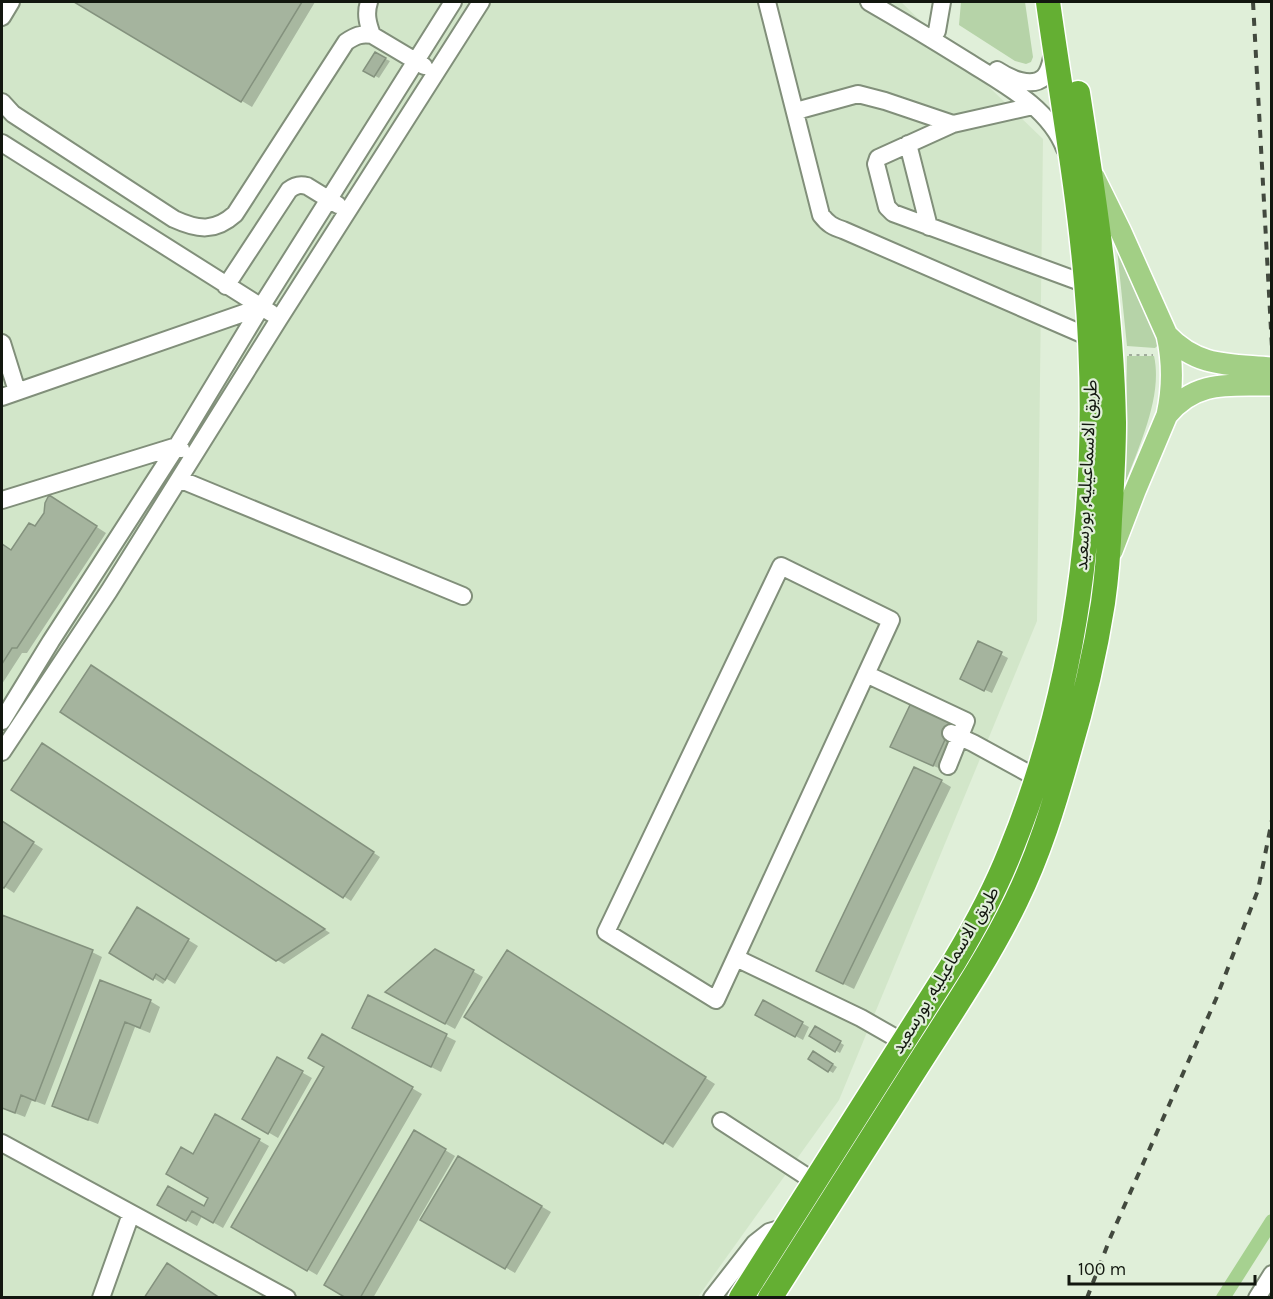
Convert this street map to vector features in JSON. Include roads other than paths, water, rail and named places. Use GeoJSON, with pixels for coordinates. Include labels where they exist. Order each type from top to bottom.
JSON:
{"type":"FeatureCollection","features":[{"type":"Feature","properties":{"kind":"highway","name":"طريق الاسماعيليه, بورسعيد"},"geometry":{"type":"LineString","coordinates":[[770,1298],[939,1032],[997,938],[1016,902],[1048,825],[1092,663],[1108,560],[1113,481],[1114,422],[1110,355],[1100,245],[1054,50],[1048,2]]}},
{"type":"Feature","properties":{"kind":"highway","name":"طريق الاسماعيليه, بورسعيد"},"geometry":{"type":"LineString","coordinates":[[741,1298],[974,927],[993,891],[1021,826],[1051,733],[1079,596],[1090,443],[1089,338],[1081,232],[1081,168],[1065,2]]}},
{"type":"Feature","properties":{"kind":"highway"},"geometry":{"type":"LineString","coordinates":[[918,1018],[929,1029],[939,1032]]}},
{"type":"Feature","properties":{"kind":"highway"},"geometry":{"type":"LineString","coordinates":[[897,1051],[897,1061],[906,1066],[912,1074]]}},
{"type":"Feature","properties":{"kind":"main road"},"geometry":{"type":"LineString","coordinates":[[1081,168],[1121,232],[1169,345],[1172,380],[1167,415],[1108,560]]}},
{"type":"Feature","properties":{"kind":"main road"},"geometry":{"type":"LineString","coordinates":[[1169,345],[1205,361],[1272,368]]}},
{"type":"Feature","properties":{"kind":"main road"},"geometry":{"type":"LineString","coordinates":[[1167,415],[1184,398],[1204,388],[1272,385]]}},
{"type":"Feature","properties":{"kind":"street"},"geometry":{"type":"LineString","coordinates":[[2,17],[11,2]]}},
{"type":"Feature","properties":{"kind":"street"},"geometry":{"type":"LineString","coordinates":[[369,2],[367,21],[372,35]]}},
{"type":"Feature","properties":{"kind":"street"},"geometry":{"type":"LineString","coordinates":[[2,721],[177,446],[453,2]]}},
{"type":"Feature","properties":{"kind":"street"},"geometry":{"type":"LineString","coordinates":[[2,752],[109,591],[481,2]]}},
{"type":"Feature","properties":{"kind":"street"},"geometry":{"type":"LineString","coordinates":[[767,2],[821,215],[831,226],[1089,338]]}},
{"type":"Feature","properties":{"kind":"street"},"geometry":{"type":"LineString","coordinates":[[869,2],[1002,73],[1024,81],[1030,82],[1044,77],[1054,50]]}},
{"type":"Feature","properties":{"kind":"street"},"geometry":{"type":"LineString","coordinates":[[891,2],[1033,106],[1056,131],[1081,168]]}},
{"type":"Feature","properties":{"kind":"street"},"geometry":{"type":"LineString","coordinates":[[934,35],[942,2]]}},
{"type":"Feature","properties":{"kind":"street"},"geometry":{"type":"LineString","coordinates":[[2,102],[12,114],[174,219],[189,226],[206,228],[218,226],[235,214],[346,42],[363,33],[372,35],[435,73]]}},
{"type":"Feature","properties":{"kind":"street"},"geometry":{"type":"LineString","coordinates":[[796,111],[858,94],[953,124]]}},
{"type":"Feature","properties":{"kind":"street"},"geometry":{"type":"LineString","coordinates":[[1033,106],[953,124],[878,158],[876,164],[887,207],[893,213],[1086,284]]}},
{"type":"Feature","properties":{"kind":"street"},"geometry":{"type":"LineString","coordinates":[[2,143],[279,319]]}},
{"type":"Feature","properties":{"kind":"street"},"geometry":{"type":"LineString","coordinates":[[908,144],[929,226]]}},
{"type":"Feature","properties":{"kind":"street"},"geometry":{"type":"LineString","coordinates":[[226,286],[289,190],[302,185],[312,188],[348,211]]}},
{"type":"Feature","properties":{"kind":"street"},"geometry":{"type":"LineString","coordinates":[[2,343],[9,394],[261,308]]}},
{"type":"Feature","properties":{"kind":"street"},"geometry":{"type":"LineString","coordinates":[[2,500],[177,446],[193,456]]}},
{"type":"Feature","properties":{"kind":"street"},"geometry":{"type":"LineString","coordinates":[[179,479],[463,596]]}},
{"type":"Feature","properties":{"kind":"street"},"geometry":{"type":"LineString","coordinates":[[781,566],[891,620],[866,674],[716,1000],[606,932],[781,566]]}},
{"type":"Feature","properties":{"kind":"street"},"geometry":{"type":"LineString","coordinates":[[866,674],[966,721],[955,735],[948,766]]}},
{"type":"Feature","properties":{"kind":"street"},"geometry":{"type":"LineString","coordinates":[[955,735],[1037,778]]}},
{"type":"Feature","properties":{"kind":"street"},"geometry":{"type":"LineString","coordinates":[[736,958],[861,1018],[897,1051]]}},
{"type":"Feature","properties":{"kind":"street"},"geometry":{"type":"LineString","coordinates":[[721,1121],[815,1182]]}},
{"type":"Feature","properties":{"kind":"street"},"geometry":{"type":"LineString","coordinates":[[2,1143],[287,1298]]}},
{"type":"Feature","properties":{"kind":"street"},"geometry":{"type":"LineString","coordinates":[[101,1298],[131,1214]]}},
{"type":"Feature","properties":{"kind":"street"},"geometry":{"type":"LineString","coordinates":[[712,1298],[755,1243],[769,1232],[786,1227]]}},
{"type":"Feature","properties":{"kind":"street"},"geometry":{"type":"LineString","coordinates":[[1257,1298],[1272,1274]]}},
{"type":"Feature","properties":{"kind":"waterway"},"geometry":{"type":"LineString","coordinates":[[1223,1298],[1272,1221]]}},
{"type":"Feature","properties":{"kind":"railway"},"geometry":{"type":"LineString","coordinates":[[1253,2],[1272,348]]}},
{"type":"Feature","properties":{"kind":"railway"},"geometry":{"type":"LineString","coordinates":[[1087,1298],[1111,1236],[1216,999],[1258,890],[1272,820]]}}]}
